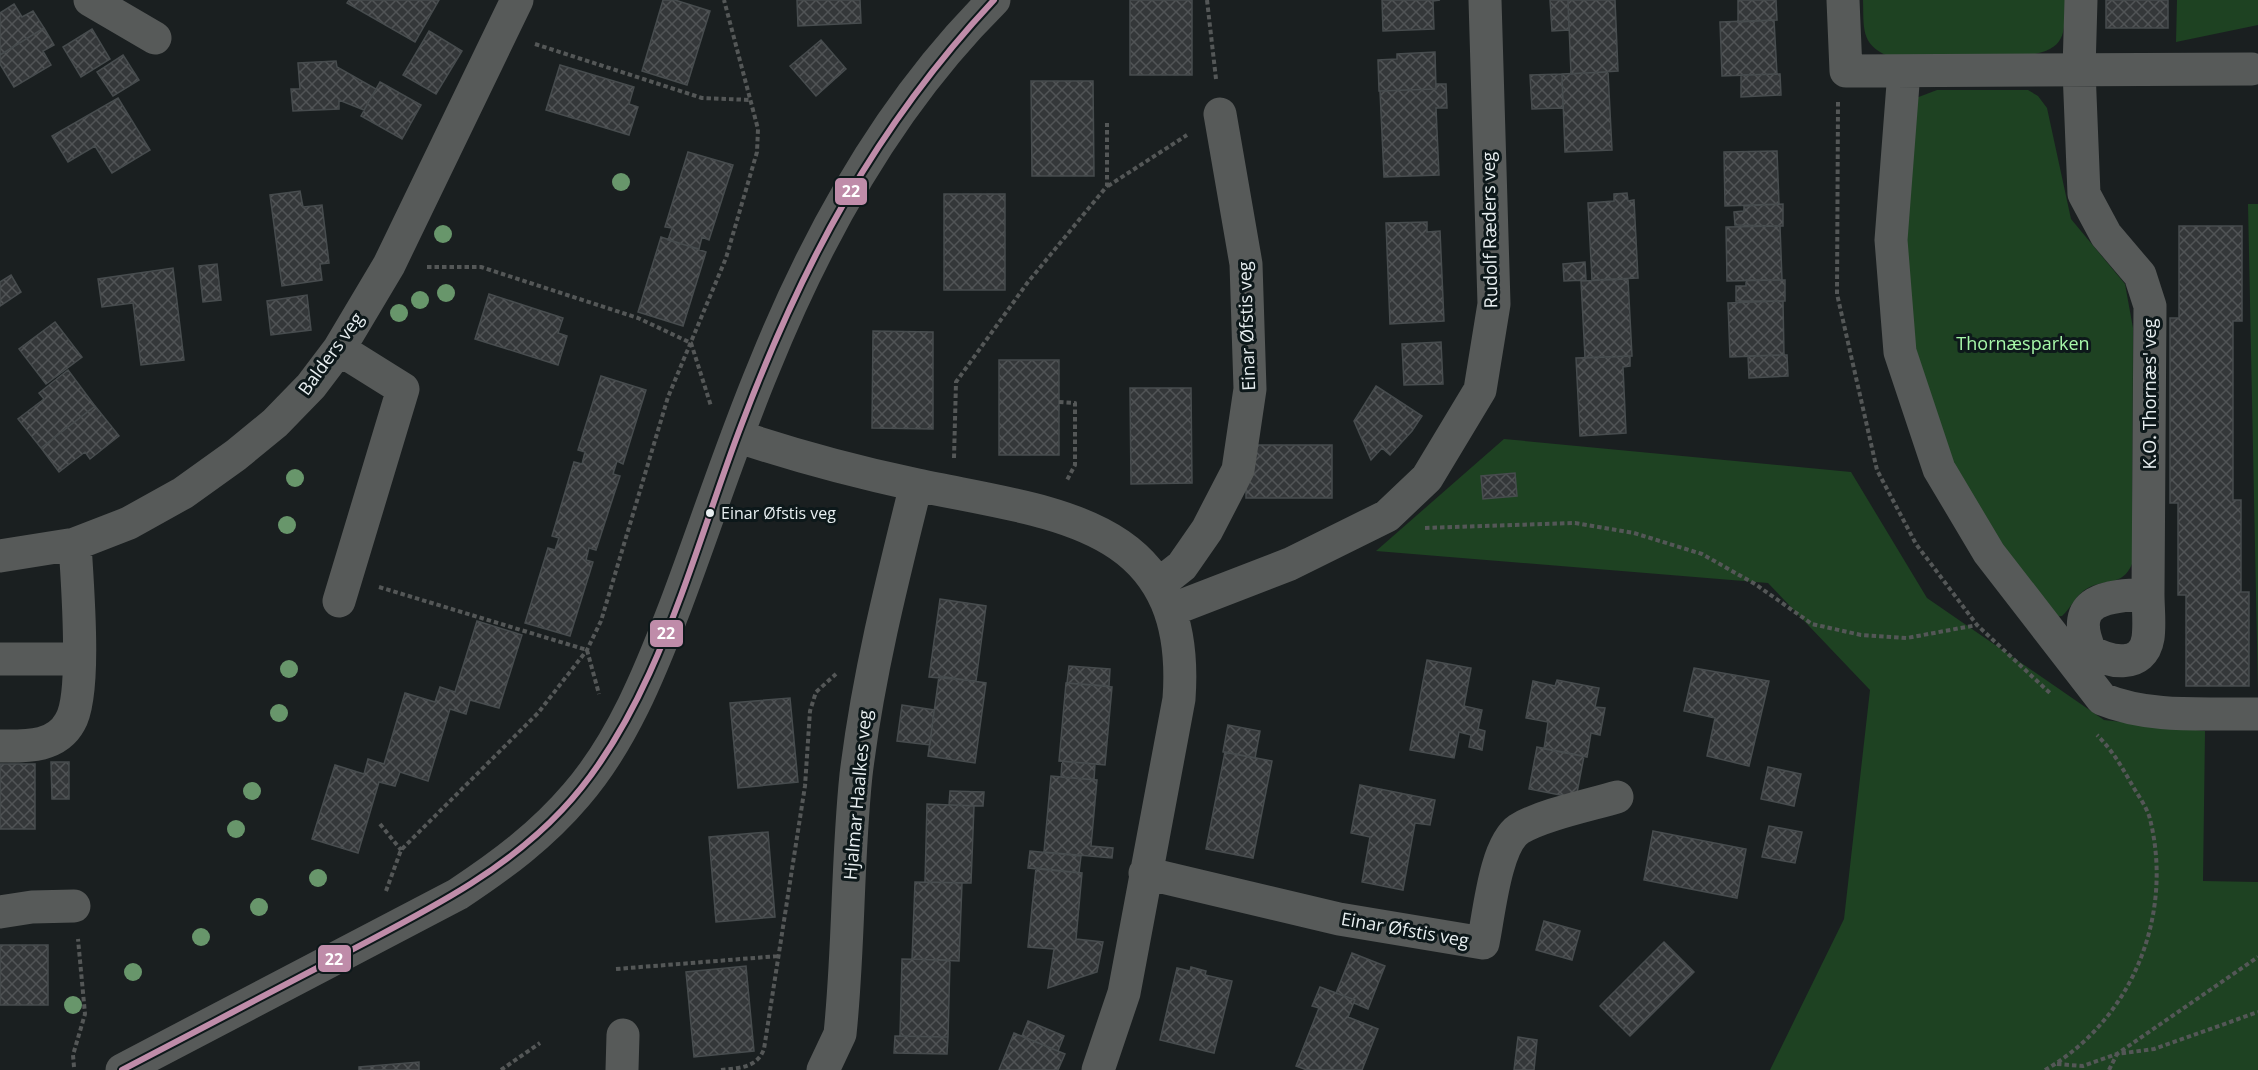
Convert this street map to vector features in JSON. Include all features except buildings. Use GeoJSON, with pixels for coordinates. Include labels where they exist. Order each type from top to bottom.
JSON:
{"type":"FeatureCollection","features":[{"type":"Feature","properties":{"kind":"street"},"geometry":{"type":"LineString","coordinates":[[90,0],[155,38]]}},
{"type":"Feature","properties":{"kind":"street","name":"Balders veg"},"geometry":{"type":"LineString","coordinates":[[0,556],[75,544],[129,523],[174,498],[236,455],[275,423],[311,386],[339,349],[389,265],[517,0]]}},
{"type":"Feature","properties":{"kind":"street","name":"Rudolf Ræders veg"},"geometry":{"type":"LineString","coordinates":[[1165,598],[1290,564],[1387,516],[1427,478],[1480,390],[1494,304],[1485,0]]}},
{"type":"Feature","properties":{"kind":"street"},"geometry":{"type":"LineString","coordinates":[[1843,0],[1846,71],[2252,69]]}},
{"type":"Feature","properties":{"kind":"street","name":"K.O. Thornæs' veg"},"geometry":{"type":"LineString","coordinates":[[2081,0],[2079,70],[2084,194],[2106,235],[2140,275],[2150,306],[2148,594]]}},
{"type":"Feature","properties":{"kind":"street"},"geometry":{"type":"LineString","coordinates":[[122,1070],[458,894],[506,862],[544,830],[584,784],[635,702],[684,584],[737,436],[805,270],[854,181],[920,86],[988,2]]}},
{"type":"Feature","properties":{"kind":"street"},"geometry":{"type":"LineString","coordinates":[[1904,71],[1891,240],[1899,341],[1900,352],[1939,469],[1989,553],[2102,699],[2125,708],[2152,713],[2258,714]]}},
{"type":"Feature","properties":{"kind":"street","name":"Einar Øfstis veg"},"geometry":{"type":"LineString","coordinates":[[1165,598],[1182,566],[1201,539],[1238,470],[1250,389],[1246,264],[1220,114]]}},
{"type":"Feature","properties":{"kind":"street"},"geometry":{"type":"LineString","coordinates":[[339,349],[403,389],[343,589]]}},
{"type":"Feature","properties":{"kind":"street"},"geometry":{"type":"LineString","coordinates":[[737,436],[770,447],[916,485],[1042,510],[1069,518],[1102,533],[1131,552],[1165,598],[1182,665],[1179,699],[1124,993],[1098,1070]]}},
{"type":"Feature","properties":{"kind":"street","name":"Hjalmar Haalkes veg"},"geometry":{"type":"LineString","coordinates":[[824,1070],[840,1035],[856,777],[876,646],[916,485]]}},
{"type":"Feature","properties":{"kind":"street"},"geometry":{"type":"LineString","coordinates":[[0,746],[35,746],[56,737],[70,723],[78,697],[75,544]]}},
{"type":"Feature","properties":{"kind":"street"},"geometry":{"type":"LineString","coordinates":[[0,659],[79,659]]}},
{"type":"Feature","properties":{"kind":"street","name":"Einar Øfstis veg"},"geometry":{"type":"LineString","coordinates":[[1145,873],[1340,919],[1483,943],[1500,861],[1508,840],[1519,830],[1538,822],[1617,796]]}},
{"type":"Feature","properties":{"kind":"street"},"geometry":{"type":"LineString","coordinates":[[0,912],[32,907],[74,906]]}},
{"type":"Feature","properties":{"kind":"street"},"geometry":{"type":"LineString","coordinates":[[622,1070],[623,1035]]}},
{"type":"Feature","properties":{"kind":"path"},"geometry":{"type":"LineString","coordinates":[[383,900],[401,850],[538,713],[587,650],[601,621],[617,576],[668,397],[726,258],[757,152],[758,129],[724,0]]}},
{"type":"Feature","properties":{"kind":"path"},"geometry":{"type":"LineString","coordinates":[[953,492],[956,382],[1028,282],[1107,186],[1220,114],[1207,0]]}},
{"type":"Feature","properties":{"kind":"path"},"geometry":{"type":"LineString","coordinates":[[503,32],[702,98],[750,100]]}},
{"type":"Feature","properties":{"kind":"path"},"geometry":{"type":"LineString","coordinates":[[1107,123],[1107,186]]}},
{"type":"Feature","properties":{"kind":"path"},"geometry":{"type":"LineString","coordinates":[[389,265],[482,267],[638,318],[691,343],[712,410]]}},
{"type":"Feature","properties":{"kind":"path"},"geometry":{"type":"LineString","coordinates":[[1059,402],[1075,403],[1075,465],[1065,485],[1069,518]]}},
{"type":"Feature","properties":{"kind":"path"},"geometry":{"type":"LineString","coordinates":[[1387,516],[1424,528],[1575,523],[1634,533],[1702,554],[1755,584],[1812,624],[1861,635],[1907,638],[1977,625]]}},
{"type":"Feature","properties":{"kind":"path"},"geometry":{"type":"LineString","coordinates":[[343,589],[587,650]]}},
{"type":"Feature","properties":{"kind":"path"},"geometry":{"type":"LineString","coordinates":[[721,1070],[752,1065],[761,1058],[764,1050],[805,786],[812,699],[816,692],[851,660],[876,646]]}},
{"type":"Feature","properties":{"kind":"path"},"geometry":{"type":"LineString","coordinates":[[587,650],[600,698]]}},
{"type":"Feature","properties":{"kind":"path"},"geometry":{"type":"LineString","coordinates":[[380,824],[401,850]]}},
{"type":"Feature","properties":{"kind":"path"},"geometry":{"type":"LineString","coordinates":[[74,906],[85,996],[85,1014],[72,1055],[74,1067]]}},
{"type":"Feature","properties":{"kind":"path"},"geometry":{"type":"LineString","coordinates":[[616,969],[779,956]]}},
{"type":"Feature","properties":{"kind":"path"},"geometry":{"type":"LineString","coordinates":[[2109,1070],[2117,1054],[2258,957]]}},
{"type":"Feature","properties":{"kind":"path"},"geometry":{"type":"LineString","coordinates":[[2056,1064],[2083,1066],[2117,1054],[2154,1050],[2258,1012]]}},
{"type":"Feature","properties":{"kind":"path"},"geometry":{"type":"LineString","coordinates":[[501,1070],[540,1044]]}},
{"type":"Feature","properties":{"kind":"green space"},"geometry":{"type":"Polygon","coordinates":[[[1863,0],[2065,0],[2064,28],[2059,42],[2046,51],[2035,54],[1888,56],[1872,46],[1865,34],[1863,0]]]}},
{"type":"Feature","properties":{"kind":"green space"},"geometry":{"type":"Polygon","coordinates":[[[2177,0],[2258,0],[2258,25],[2176,42],[2177,0]]]}},
{"type":"Feature","properties":{"kind":"green space","name":"Thornæsparken"},"geometry":{"type":"Polygon","coordinates":[[[1937,90],[2028,90],[2038,96],[2047,108],[2071,219],[2125,284],[2133,328],[2132,564],[2124,576],[2119,579],[2095,585],[2084,591],[2062,616],[2053,617],[2045,610],[1944,453],[1916,375],[1902,268],[1916,98],[1937,90]]]}},
{"type":"Feature","properties":{"kind":"green space"},"geometry":{"type":"Polygon","coordinates":[[[2248,204],[2258,204],[2258,692],[2248,204]]]}},
{"type":"Feature","properties":{"kind":"green space"},"geometry":{"type":"Polygon","coordinates":[[[1504,439],[1851,472],[1927,598],[2104,720],[2205,731],[2203,881],[2258,882],[2258,1070],[1770,1070],[1844,919],[1870,690],[1768,583],[1376,551],[1504,439]]]}},
{"type":"Feature","properties":{"kind":"transit line","name":"22"},"geometry":{"type":"LineString","coordinates":[[122,1070],[399,925],[457,892],[512,855],[538,834],[562,810],[595,770],[623,726],[669,628],[741,426],[765,366],[816,254],[878,148],[913,97],[951,48],[994,0]]}},
{"type":"Feature","properties":{"kind":"place","name":"Einar Øfstis veg"},"geometry":{"type":"Point","coordinates":[710,513]}}]}
